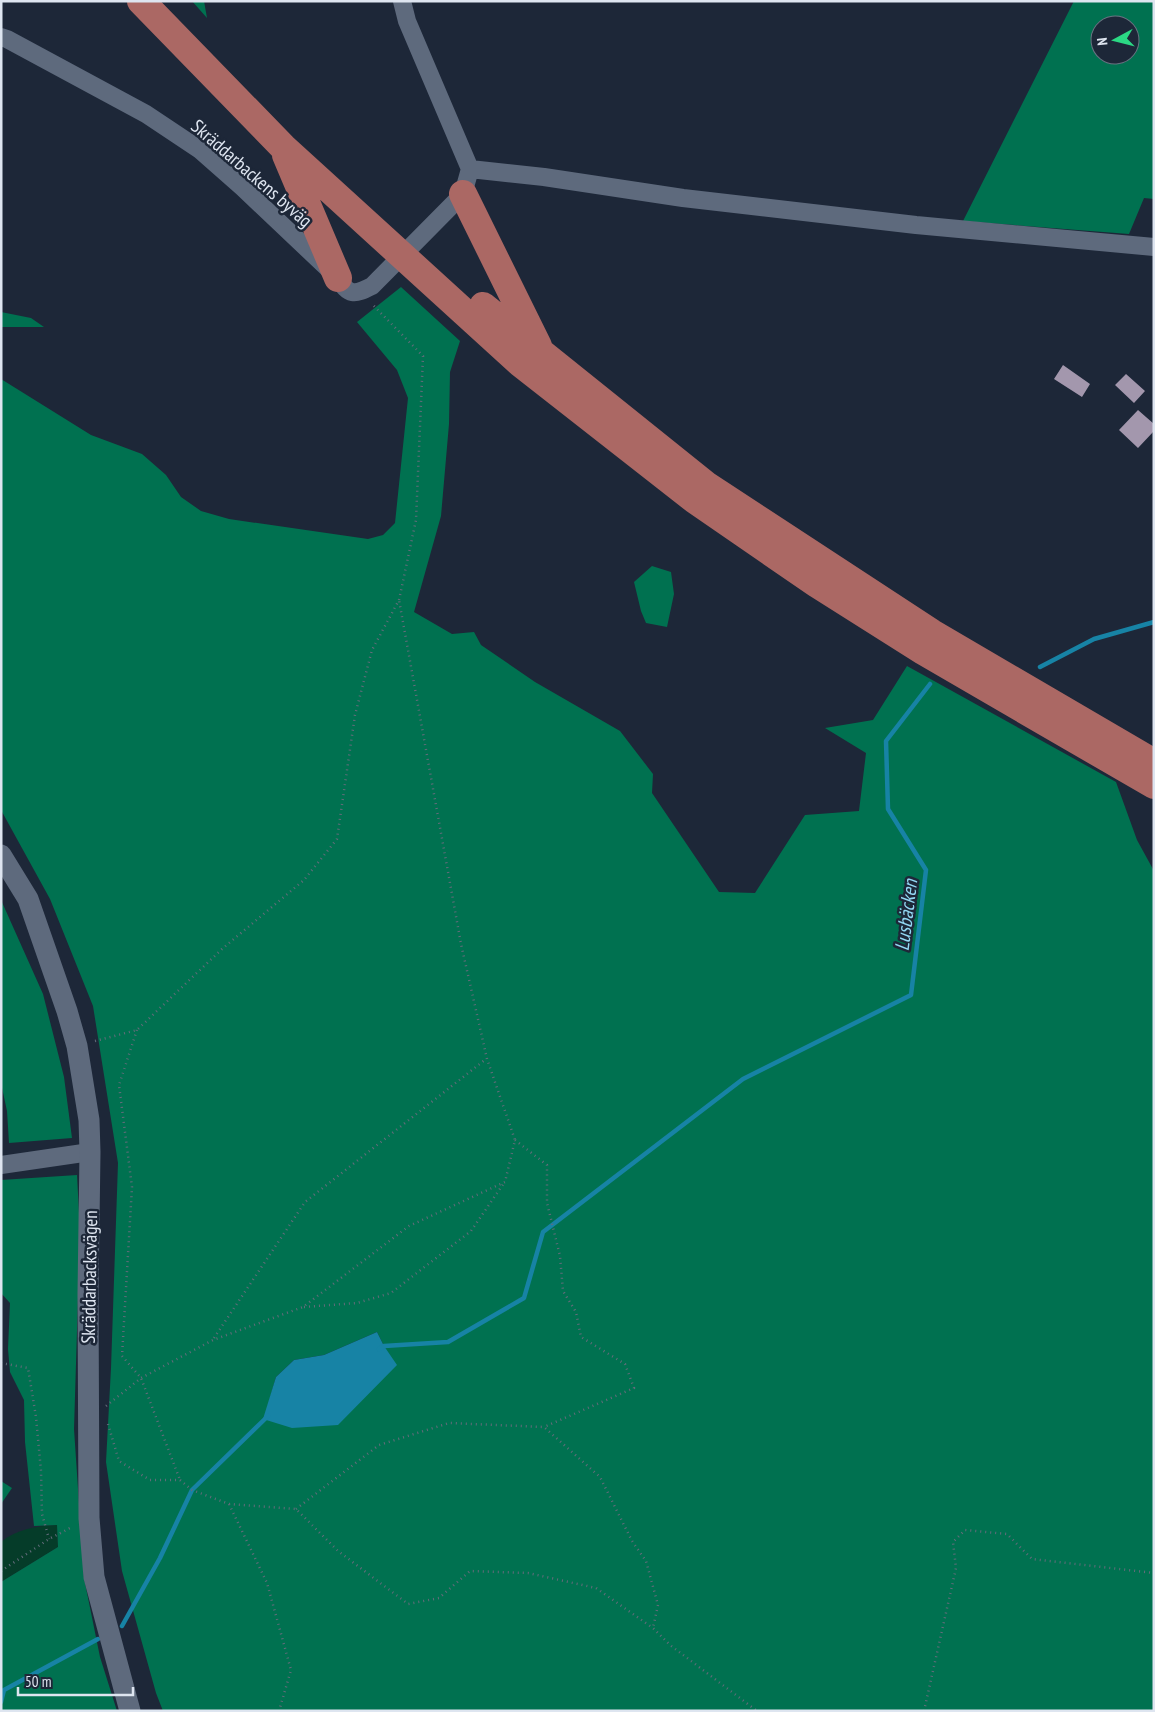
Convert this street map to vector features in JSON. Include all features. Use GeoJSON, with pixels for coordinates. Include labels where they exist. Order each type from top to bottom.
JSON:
{"type":"FeatureCollection","features":[{"type":"Feature","properties":{"kind":"highway"},"geometry":{"type":"LineString","coordinates":[[141,1],[283,147],[407,251],[473,298],[706,485],[932,633],[1154,763]]}},
{"type":"Feature","properties":{"kind":"highway"},"geometry":{"type":"LineString","coordinates":[[161,1],[520,363],[695,500],[818,584],[923,651],[1154,785]]}},
{"type":"Feature","properties":{"kind":"highway"},"geometry":{"type":"LineString","coordinates":[[283,147],[349,285]]}},
{"type":"Feature","properties":{"kind":"highway"},"geometry":{"type":"LineString","coordinates":[[467,182],[542,354]]}},
{"type":"Feature","properties":{"kind":"street"},"geometry":{"type":"LineString","coordinates":[[402,1],[407,21],[467,182]]}},
{"type":"Feature","properties":{"kind":"street","name":"Skräddarbackens byväg"},"geometry":{"type":"LineString","coordinates":[[1,37],[146,114],[200,150],[349,285]]}},
{"type":"Feature","properties":{"kind":"street"},"geometry":{"type":"LineString","coordinates":[[349,285],[372,286],[407,251],[467,182],[544,177],[683,198],[897,222],[1154,247]]}},
{"type":"Feature","properties":{"kind":"street","name":"Skräddarbacksvägen"},"geometry":{"type":"LineString","coordinates":[[1,855],[28,899],[67,1011],[77,1046],[89,1120],[88,1294],[95,1410],[89,1518],[94,1577],[130,1711]]}},
{"type":"Feature","properties":{"kind":"street"},"geometry":{"type":"LineString","coordinates":[[1,1165],[90,1152]]}},
{"type":"Feature","properties":{"kind":"path"},"geometry":{"type":"LineString","coordinates":[[349,285],[423,356],[416,520],[399,600],[372,650],[355,715],[337,840],[304,880],[222,949],[137,1030],[119,1085],[132,1187],[122,1356],[141,1378],[180,1480],[192,1490],[229,1504],[296,1509],[338,1551],[408,1604],[439,1598],[470,1571],[528,1573],[596,1588],[653,1628],[670,1645],[757,1711]]}},
{"type":"Feature","properties":{"kind":"path"},"geometry":{"type":"LineString","coordinates":[[180,1480],[150,1480],[119,1461],[95,1410],[141,1378],[213,1340],[303,1307],[357,1303],[391,1293],[471,1230],[505,1182],[514,1140],[487,1059],[461,944],[399,600]]}},
{"type":"Feature","properties":{"kind":"path"},"geometry":{"type":"LineString","coordinates":[[77,1046],[137,1030]]}},
{"type":"Feature","properties":{"kind":"path"},"geometry":{"type":"LineString","coordinates":[[213,1340],[305,1202],[487,1059]]}},
{"type":"Feature","properties":{"kind":"path"},"geometry":{"type":"LineString","coordinates":[[296,1509],[379,1445],[449,1423],[544,1427],[634,1388],[625,1364],[581,1337],[576,1312],[563,1291],[560,1256],[547,1204],[547,1165],[514,1140]]}},
{"type":"Feature","properties":{"kind":"path"},"geometry":{"type":"LineString","coordinates":[[303,1307],[409,1226],[505,1182]]}},
{"type":"Feature","properties":{"kind":"path"},"geometry":{"type":"LineString","coordinates":[[1,1363],[28,1368],[36,1417],[41,1471],[42,1514],[49,1539]]}},
{"type":"Feature","properties":{"kind":"path"},"geometry":{"type":"LineString","coordinates":[[544,1427],[600,1477],[632,1541],[646,1561],[658,1605],[653,1628]]}},
{"type":"Feature","properties":{"kind":"path"},"geometry":{"type":"LineString","coordinates":[[229,1504],[267,1583],[290,1670],[279,1711]]}},
{"type":"Feature","properties":{"kind":"path"},"geometry":{"type":"LineString","coordinates":[[1,1571],[49,1539],[89,1518]]}},
{"type":"Feature","properties":{"kind":"path"},"geometry":{"type":"LineString","coordinates":[[924,1711],[956,1568],[953,1542],[965,1530],[1007,1534],[1032,1560],[1154,1573]]}},
{"type":"Feature","properties":{"kind":"green space"},"geometry":{"type":"Polygon","coordinates":[[[192,1],[204,1],[207,18],[192,1]]]}},
{"type":"Feature","properties":{"kind":"green space"},"geometry":{"type":"Polygon","coordinates":[[[1074,1],[1154,1],[1154,199],[1144,198],[1129,234],[963,221],[1074,1]]]}},
{"type":"Feature","properties":{"kind":"green space"},"geometry":{"type":"Polygon","coordinates":[[[401,287],[460,341],[450,372],[449,424],[441,516],[414,612],[452,634],[474,632],[481,645],[535,682],[620,731],[653,774],[652,793],[719,892],[755,893],[805,815],[859,811],[866,753],[825,728],[873,720],[907,666],[1116,782],[1137,840],[1154,871],[1154,1711],[163,1711],[156,1693],[122,1571],[106,1462],[118,1163],[93,1006],[50,899],[1,810],[1,379],[91,435],[142,454],[166,475],[181,497],[201,511],[229,519],[368,539],[383,535],[395,523],[408,398],[397,370],[357,322],[401,287]],[[377,1332],[324,1355],[294,1360],[276,1377],[264,1419],[384,1346],[377,1332]]]}},
{"type":"Feature","properties":{"kind":"green space"},"geometry":{"type":"Polygon","coordinates":[[[1,312],[31,318],[44,327],[1,327],[1,312]]]}},
{"type":"Feature","properties":{"kind":"green space"},"geometry":{"type":"Polygon","coordinates":[[[652,566],[671,572],[674,594],[667,627],[646,623],[641,611],[634,582],[652,566]]]}},
{"type":"Feature","properties":{"kind":"green space"},"geometry":{"type":"Polygon","coordinates":[[[1,900],[43,994],[64,1077],[72,1138],[9,1143],[7,1111],[1,1083],[1,900]]]}},
{"type":"Feature","properties":{"kind":"green space"},"geometry":{"type":"Polygon","coordinates":[[[77,1175],[80,1232],[74,1429],[84,1578],[100,1657],[117,1711],[1,1711],[1,1582],[58,1547],[57,1525],[34,1526],[25,1442],[24,1400],[10,1372],[8,1349],[10,1303],[1,1293],[1,1180],[77,1175]]]}},
{"type":"Feature","properties":{"kind":"green space"},"geometry":{"type":"Polygon","coordinates":[[[1,1481],[12,1488],[1,1504],[1,1481]]]}},
{"type":"Feature","properties":{"kind":"green space"},"geometry":{"type":"Polygon","coordinates":[[[57,1525],[58,1547],[1,1582],[1,1542],[27,1529],[57,1525]]]}},
{"type":"Feature","properties":{"kind":"water"},"geometry":{"type":"Polygon","coordinates":[[[377,1332],[397,1365],[338,1425],[292,1428],[263,1419],[276,1377],[294,1360],[324,1355],[377,1332]]]}},
{"type":"Feature","properties":{"kind":"building"},"geometry":{"type":"Polygon","coordinates":[[[1063,365],[1090,384],[1082,397],[1054,379],[1063,365]]]}},
{"type":"Feature","properties":{"kind":"building"},"geometry":{"type":"Polygon","coordinates":[[[1126,374],[1145,391],[1134,403],[1115,385],[1126,374]]]}},
{"type":"Feature","properties":{"kind":"building"},"geometry":{"type":"Polygon","coordinates":[[[1138,410],[1154,424],[1154,431],[1138,448],[1119,430],[1138,410]]]}},
{"type":"Feature","properties":{"kind":"waterway","name":"Lusbäcken"},"geometry":{"type":"LineString","coordinates":[[1040,667],[1094,639],[1154,622]]}},
{"type":"Feature","properties":{"kind":"waterway"},"geometry":{"type":"LineString","coordinates":[[379,1349],[384,1346],[448,1342],[524,1298],[543,1232],[743,1079],[911,995],[926,870],[888,809],[886,741],[930,684]]}},
{"type":"Feature","properties":{"kind":"waterway"},"geometry":{"type":"LineString","coordinates":[[122,1626],[160,1558],[192,1490],[268,1416]]}},
{"type":"Feature","properties":{"kind":"waterway"},"geometry":{"type":"LineString","coordinates":[[1,1702],[4,1690],[98,1639]]}}]}
